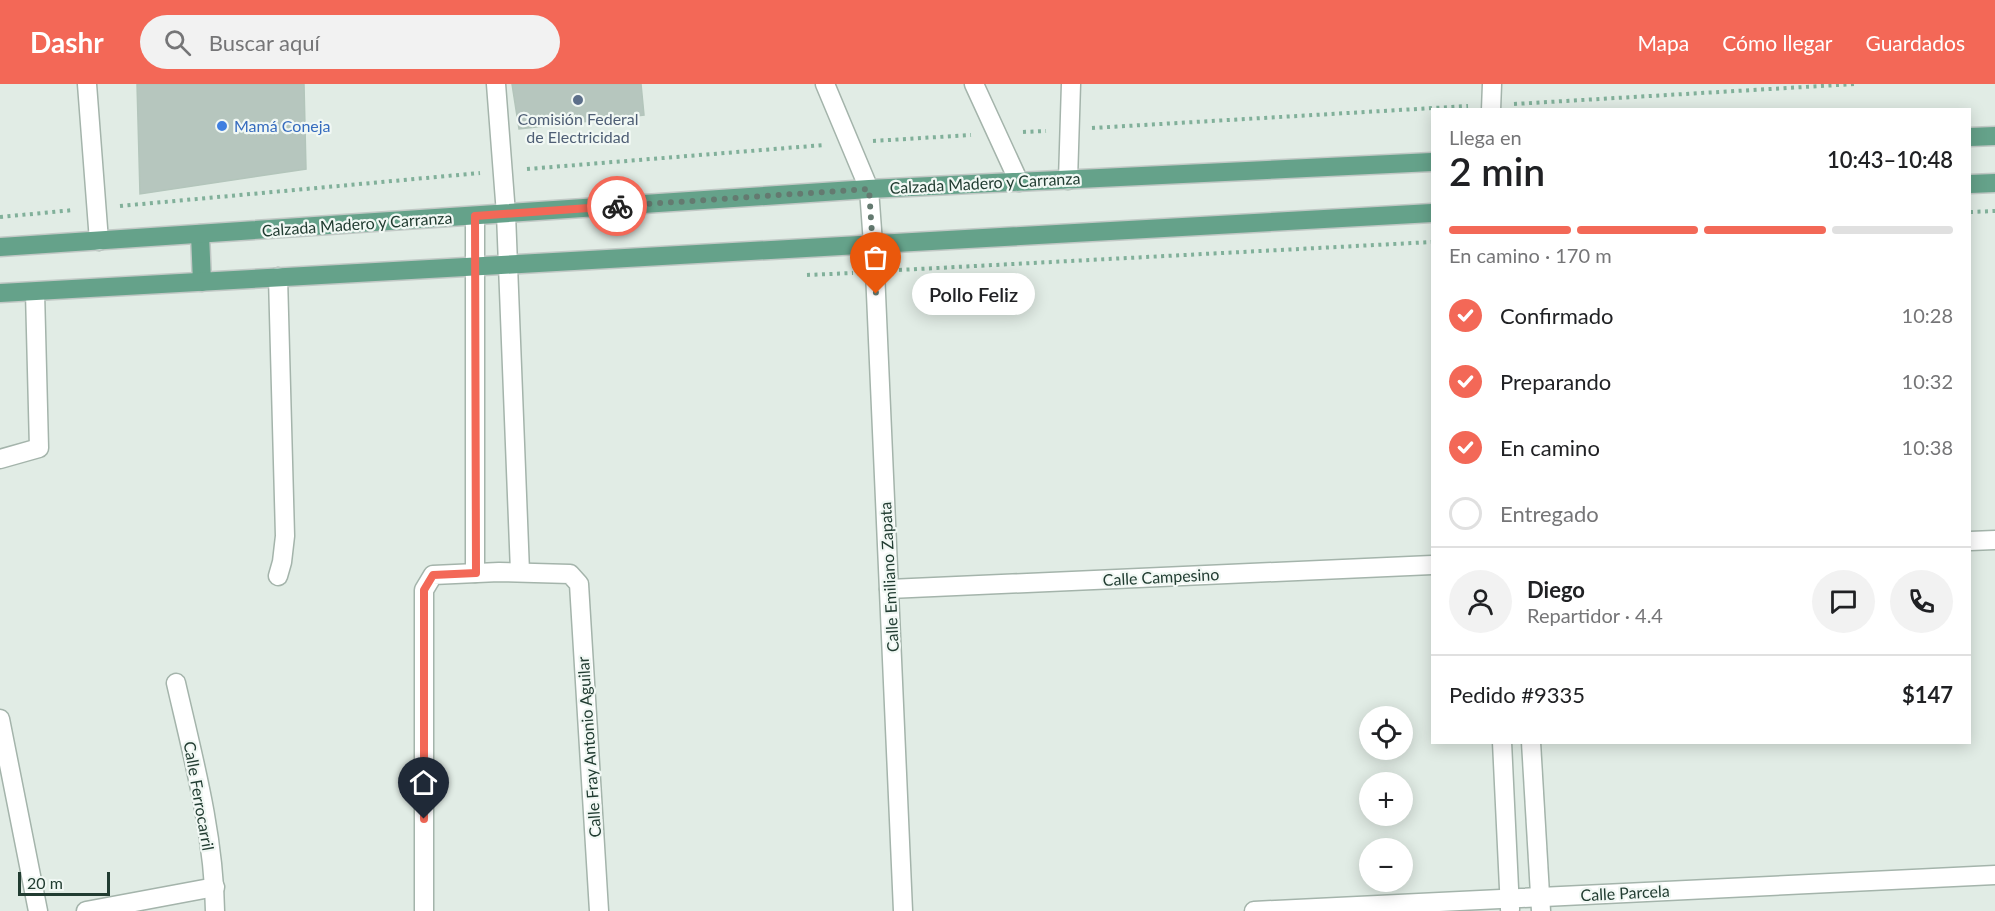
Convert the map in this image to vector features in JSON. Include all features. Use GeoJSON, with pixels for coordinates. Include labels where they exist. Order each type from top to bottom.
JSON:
{"type":"FeatureCollection","features":[{"type":"Feature","properties":{"kind":"main road"},"geometry":{"type":"LineString","coordinates":[[1971,137],[1995,136]]}},
{"type":"Feature","properties":{"kind":"main road","name":"Calzada Madero y Carranza"},"geometry":{"type":"LineString","coordinates":[[0,247],[869,189],[1431,162]]}},
{"type":"Feature","properties":{"kind":"main road"},"geometry":{"type":"LineString","coordinates":[[1971,184],[1995,183]]}},
{"type":"Feature","properties":{"kind":"main road"},"geometry":{"type":"LineString","coordinates":[[0,293],[1431,213]]}},
{"type":"Feature","properties":{"kind":"main road"},"geometry":{"type":"LineString","coordinates":[[200,234],[202,282]]}},
{"type":"Feature","properties":{"kind":"street"},"geometry":{"type":"LineString","coordinates":[[87,84],[99,241]]}},
{"type":"Feature","properties":{"kind":"street"},"geometry":{"type":"LineString","coordinates":[[424,911],[424,590],[433,575],[520,572],[506,214],[495,84]]}},
{"type":"Feature","properties":{"kind":"street","name":"Calle Emiliano Zapata"},"geometry":{"type":"LineString","coordinates":[[825,84],[869,189],[874,243],[903,911]]}},
{"type":"Feature","properties":{"kind":"street"},"geometry":{"type":"LineString","coordinates":[[974,84],[1019,182]]}},
{"type":"Feature","properties":{"kind":"street"},"geometry":{"type":"LineString","coordinates":[[1068,180],[1071,84]]}},
{"type":"Feature","properties":{"kind":"street"},"geometry":{"type":"LineString","coordinates":[[1491,107],[1492,84]]}},
{"type":"Feature","properties":{"kind":"street"},"geometry":{"type":"LineString","coordinates":[[475,216],[476,573]]}},
{"type":"Feature","properties":{"kind":"street"},"geometry":{"type":"LineString","coordinates":[[278,278],[285,536],[278,576]]}},
{"type":"Feature","properties":{"kind":"street"},"geometry":{"type":"LineString","coordinates":[[0,459],[39,448],[35,292]]}},
{"type":"Feature","properties":{"kind":"street"},"geometry":{"type":"LineString","coordinates":[[1971,541],[1995,540]]}},
{"type":"Feature","properties":{"kind":"street","name":"Calle Campesino"},"geometry":{"type":"LineString","coordinates":[[890,590],[1431,565]]}},
{"type":"Feature","properties":{"kind":"street","name":"Calle Fray Antonio Aguilar"},"geometry":{"type":"LineString","coordinates":[[520,572],[570,574],[579,584],[599,911]]}},
{"type":"Feature","properties":{"kind":"street","name":"Calle Ferrocarril"},"geometry":{"type":"LineString","coordinates":[[176,683],[200,786],[215,887],[215,911]]}},
{"type":"Feature","properties":{"kind":"street"},"geometry":{"type":"LineString","coordinates":[[0,719],[38,911]]}},
{"type":"Feature","properties":{"kind":"street"},"geometry":{"type":"LineString","coordinates":[[1502,744],[1510,905]]}},
{"type":"Feature","properties":{"kind":"street"},"geometry":{"type":"LineString","coordinates":[[1531,744],[1540,904]]}},
{"type":"Feature","properties":{"kind":"street","name":"Calle Parcela"},"geometry":{"type":"LineString","coordinates":[[1254,911],[1540,904],[1995,875]]}},
{"type":"Feature","properties":{"kind":"street"},"geometry":{"type":"LineString","coordinates":[[86,911],[215,887]]}},
{"type":"Feature","properties":{"kind":"path"},"geometry":{"type":"LineString","coordinates":[[1473,108],[1855,84]]}},
{"type":"Feature","properties":{"kind":"path"},"geometry":{"type":"LineString","coordinates":[[0,217],[850,142],[1431,110]]}},
{"type":"Feature","properties":{"kind":"path"},"geometry":{"type":"LineString","coordinates":[[1971,212],[1995,211]]}},
{"type":"Feature","properties":{"kind":"building","name":"Mamá Coneja"},"geometry":{"type":"Polygon","coordinates":[[[137,84],[304,84],[306,169],[140,194],[137,84]]]}},
{"type":"Feature","properties":{"kind":"building","name":"Comisión Federal de Electricidad"},"geometry":{"type":"Polygon","coordinates":[[[512,84],[641,84],[644,115],[519,129],[512,84]]]}},
{"type":"Feature","properties":{"kind":"way so far"},"geometry":{"type":"LineString","coordinates":[[617,206],[869,189],[876,294]]}},
{"type":"Feature","properties":{"kind":"place","name":"Comisión Federal de Electricidad"},"geometry":{"type":"Point","coordinates":[578,100]}},
{"type":"Feature","properties":{"kind":"place","name":"Mamá Coneja"},"geometry":{"type":"Point","coordinates":[222,126]}},
{"type":"Feature","properties":{"kind":"place","name":"Pollo Feliz"},"geometry":{"type":"Point","coordinates":[876,294]}},
{"type":"Feature","properties":{"kind":"route"},"geometry":{"type":"LineString","coordinates":[[424,819],[424,590],[433,575],[476,573],[475,216],[617,206]]}}]}
